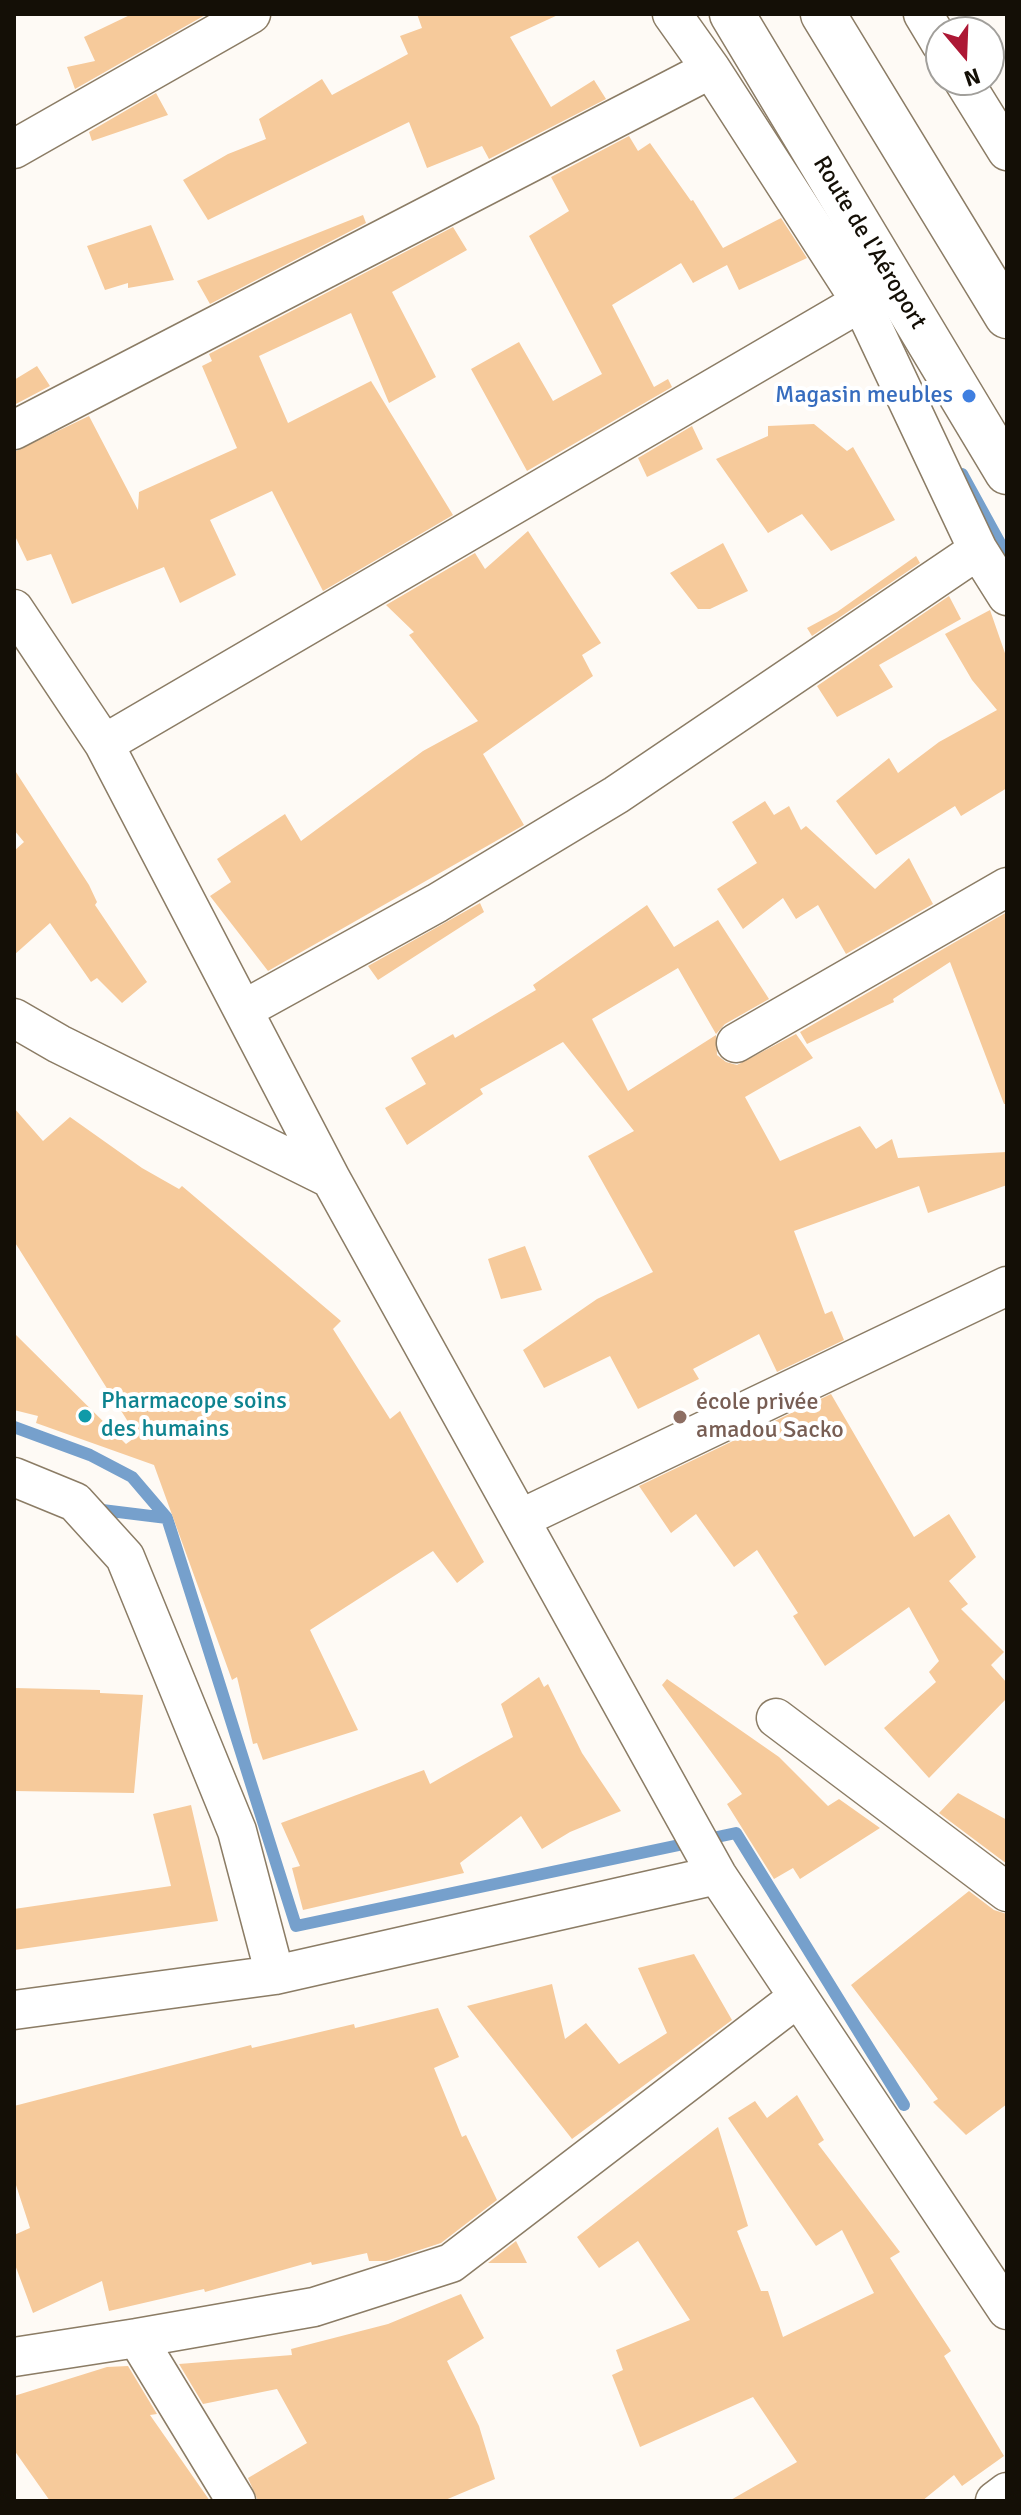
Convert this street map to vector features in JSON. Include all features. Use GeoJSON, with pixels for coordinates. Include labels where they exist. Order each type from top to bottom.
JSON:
{"type":"FeatureCollection","features":[{"type":"Feature","properties":{"kind":"highway","name":"Route de l'Aéroport"},"geometry":{"type":"LineString","coordinates":[[732,14],[1007,472]]}},
{"type":"Feature","properties":{"kind":"highway"},"geometry":{"type":"LineString","coordinates":[[823,14],[1007,316]]}},
{"type":"Feature","properties":{"kind":"street"},"geometry":{"type":"LineString","coordinates":[[14,149],[251,14]]}},
{"type":"Feature","properties":{"kind":"street"},"geometry":{"type":"LineString","coordinates":[[672,14],[711,69],[861,302],[978,550],[1007,596]]}},
{"type":"Feature","properties":{"kind":"street"},"geometry":{"type":"LineString","coordinates":[[14,430],[711,69]]}},
{"type":"Feature","properties":{"kind":"street"},"geometry":{"type":"LineString","coordinates":[[973,96],[1007,151]]}},
{"type":"Feature","properties":{"kind":"street"},"geometry":{"type":"LineString","coordinates":[[104,744],[861,302]]}},
{"type":"Feature","properties":{"kind":"street"},"geometry":{"type":"LineString","coordinates":[[243,1010],[437,903],[616,795],[978,550]]}},
{"type":"Feature","properties":{"kind":"street"},"geometry":{"type":"LineString","coordinates":[[14,609],[104,744],[331,1179],[717,1875],[1007,2310]]}},
{"type":"Feature","properties":{"kind":"street"},"geometry":{"type":"LineString","coordinates":[[736,1043],[1007,887]]}},
{"type":"Feature","properties":{"kind":"street"},"geometry":{"type":"LineString","coordinates":[[14,1018],[59,1044],[331,1179]]}},
{"type":"Feature","properties":{"kind":"street"},"geometry":{"type":"LineString","coordinates":[[520,1519],[1007,1286]]}},
{"type":"Feature","properties":{"kind":"street"},"geometry":{"type":"LineString","coordinates":[[14,1477],[75,1502],[125,1557],[237,1831],[275,1975]]}},
{"type":"Feature","properties":{"kind":"street"},"geometry":{"type":"LineString","coordinates":[[776,1718],[1007,1892]]}},
{"type":"Feature","properties":{"kind":"street"},"geometry":{"type":"LineString","coordinates":[[14,2010],[275,1975],[717,1875]]}},
{"type":"Feature","properties":{"kind":"street"},"geometry":{"type":"LineString","coordinates":[[14,2357],[314,2307],[451,2263],[797,1998]]}},
{"type":"Feature","properties":{"kind":"street"},"geometry":{"type":"LineString","coordinates":[[137,2338],[236,2501]]}},
{"type":"Feature","properties":{"kind":"street"},"geometry":{"type":"LineString","coordinates":[[995,2501],[1007,2492]]}},
{"type":"Feature","properties":{"kind":"building"},"geometry":{"type":"Polygon","coordinates":[[[132,14],[207,14],[75,89],[67,67],[95,61],[84,37],[132,14]]]}},
{"type":"Feature","properties":{"kind":"building"},"geometry":{"type":"Polygon","coordinates":[[[417,14],[560,14],[510,37],[551,107],[594,80],[606,99],[489,159],[482,146],[427,168],[409,122],[208,220],[183,180],[228,154],[266,139],[259,119],[322,79],[332,95],[408,54],[400,36],[422,28],[417,14]]]}},
{"type":"Feature","properties":{"kind":"building"},"geometry":{"type":"Polygon","coordinates":[[[156,93],[168,115],[92,141],[89,132],[156,93]]]}},
{"type":"Feature","properties":{"kind":"building"},"geometry":{"type":"Polygon","coordinates":[[[629,136],[638,151],[650,143],[693,200],[723,248],[781,218],[807,258],[739,290],[727,265],[693,283],[681,263],[612,305],[654,387],[668,379],[672,387],[527,471],[471,369],[519,342],[553,401],[602,374],[529,236],[569,211],[551,177],[629,136]]]}},
{"type":"Feature","properties":{"kind":"building"},"geometry":{"type":"Polygon","coordinates":[[[363,215],[366,223],[210,304],[197,281],[363,215]]]}},
{"type":"Feature","properties":{"kind":"building"},"geometry":{"type":"Polygon","coordinates":[[[151,225],[174,280],[128,288],[128,283],[105,290],[87,246],[151,225]]]}},
{"type":"Feature","properties":{"kind":"building"},"geometry":{"type":"Polygon","coordinates":[[[453,227],[467,250],[392,292],[436,377],[389,403],[351,313],[259,356],[288,423],[371,381],[453,515],[323,591],[272,491],[210,520],[236,575],[180,603],[164,567],[72,604],[51,554],[27,561],[14,534],[14,452],[89,416],[138,510],[139,492],[237,448],[202,366],[212,361],[209,354],[453,227]]]}},
{"type":"Feature","properties":{"kind":"building"},"geometry":{"type":"Polygon","coordinates":[[[37,366],[50,386],[14,405],[14,380],[37,366]]]}},
{"type":"Feature","properties":{"kind":"building"},"geometry":{"type":"Polygon","coordinates":[[[814,424],[847,451],[853,447],[895,520],[831,551],[802,514],[768,533],[716,459],[768,436],[768,426],[814,424]]]}},
{"type":"Feature","properties":{"kind":"building"},"geometry":{"type":"Polygon","coordinates":[[[692,426],[703,449],[647,477],[638,458],[692,426]]]}},
{"type":"Feature","properties":{"kind":"building"},"geometry":{"type":"Polygon","coordinates":[[[528,531],[601,643],[582,655],[593,676],[483,754],[524,825],[268,971],[210,896],[231,882],[217,859],[285,814],[301,841],[423,751],[478,721],[409,635],[414,632],[386,605],[475,553],[485,569],[528,531]]]}},
{"type":"Feature","properties":{"kind":"building"},"geometry":{"type":"Polygon","coordinates":[[[723,543],[748,591],[710,609],[698,609],[670,573],[723,543]]]}},
{"type":"Feature","properties":{"kind":"building"},"geometry":{"type":"Polygon","coordinates":[[[916,556],[920,563],[812,636],[807,628],[837,612],[916,556]]]}},
{"type":"Feature","properties":{"kind":"building"},"geometry":{"type":"Polygon","coordinates":[[[949,596],[961,619],[879,665],[893,687],[837,717],[817,686],[949,596]]]}},
{"type":"Feature","properties":{"kind":"building"},"geometry":{"type":"Polygon","coordinates":[[[990,610],[1007,659],[1007,788],[961,816],[955,806],[876,855],[836,801],[889,758],[898,773],[939,742],[997,710],[972,680],[945,634],[990,610]]]}},
{"type":"Feature","properties":{"kind":"building"},"geometry":{"type":"Polygon","coordinates":[[[14,769],[89,885],[97,902],[95,905],[147,982],[122,1003],[97,978],[91,982],[50,923],[14,955],[14,851],[24,842],[14,830],[14,769]]]}},
{"type":"Feature","properties":{"kind":"building"},"geometry":{"type":"Polygon","coordinates":[[[765,801],[774,815],[789,806],[801,830],[806,826],[875,889],[909,858],[933,904],[846,954],[818,905],[796,919],[783,898],[743,929],[717,889],[757,863],[732,822],[765,801]]]}},
{"type":"Feature","properties":{"kind":"building"},"geometry":{"type":"Polygon","coordinates":[[[480,903],[484,912],[378,980],[368,966],[480,903]]]}},
{"type":"Feature","properties":{"kind":"building"},"geometry":{"type":"Polygon","coordinates":[[[647,905],[674,947],[718,920],[769,999],[725,1024],[716,1034],[678,968],[592,1019],[628,1091],[716,1035],[717,1055],[737,1065],[796,1034],[813,1058],[745,1097],[780,1161],[860,1126],[876,1149],[892,1139],[898,1158],[1007,1152],[1007,1185],[928,1213],[919,1186],[794,1231],[825,1314],[832,1311],[844,1340],[777,1372],[759,1334],[693,1369],[699,1379],[638,1409],[610,1356],[544,1388],[523,1350],[597,1299],[653,1272],[588,1156],[634,1131],[563,1042],[480,1089],[483,1094],[407,1145],[385,1108],[426,1084],[411,1058],[453,1034],[455,1038],[536,990],[533,985],[647,905]]]}},
{"type":"Feature","properties":{"kind":"building"},"geometry":{"type":"Polygon","coordinates":[[[1007,912],[1007,1104],[1004,1104],[950,962],[893,999],[894,1002],[807,1044],[800,1032],[1007,912]]]}},
{"type":"Feature","properties":{"kind":"building"},"geometry":{"type":"Polygon","coordinates":[[[14,1108],[43,1141],[70,1117],[142,1168],[179,1189],[182,1186],[341,1321],[333,1329],[390,1419],[400,1411],[484,1562],[457,1583],[433,1551],[310,1630],[358,1730],[263,1760],[257,1743],[253,1744],[237,1677],[232,1680],[154,1465],[36,1423],[38,1416],[14,1410],[14,1333],[126,1444],[137,1436],[14,1241],[14,1108]]]}},
{"type":"Feature","properties":{"kind":"building"},"geometry":{"type":"Polygon","coordinates":[[[525,1246],[542,1290],[501,1299],[488,1259],[525,1246]]]}},
{"type":"Feature","properties":{"kind":"building"},"geometry":{"type":"Polygon","coordinates":[[[831,1394],[914,1537],[949,1514],[976,1557],[949,1581],[968,1604],[961,1609],[1004,1652],[991,1665],[1007,1683],[1007,1698],[929,1778],[884,1728],[936,1682],[929,1672],[939,1661],[909,1607],[825,1666],[793,1616],[798,1613],[757,1550],[734,1567],[696,1514],[671,1533],[639,1486],[831,1394]]]}},
{"type":"Feature","properties":{"kind":"building"},"geometry":{"type":"Polygon","coordinates":[[[539,1677],[544,1687],[548,1684],[582,1753],[621,1811],[570,1832],[542,1849],[521,1816],[460,1863],[464,1873],[303,1910],[292,1868],[300,1866],[281,1823],[424,1770],[430,1784],[513,1737],[501,1704],[539,1677]]]}},
{"type":"Feature","properties":{"kind":"building"},"geometry":{"type":"Polygon","coordinates":[[[667,1679],[779,1757],[828,1806],[839,1799],[880,1828],[800,1879],[793,1868],[774,1879],[727,1804],[742,1794],[662,1685],[667,1679]]]}},
{"type":"Feature","properties":{"kind":"building"},"geometry":{"type":"Polygon","coordinates":[[[14,1688],[100,1690],[100,1693],[143,1695],[134,1793],[14,1791],[14,1688]]]}},
{"type":"Feature","properties":{"kind":"building"},"geometry":{"type":"Polygon","coordinates":[[[958,1793],[1007,1820],[1007,1864],[939,1813],[958,1793]]]}},
{"type":"Feature","properties":{"kind":"building"},"geometry":{"type":"Polygon","coordinates":[[[191,1805],[218,1921],[14,1950],[14,1909],[171,1886],[153,1814],[191,1805]]]}},
{"type":"Feature","properties":{"kind":"building"},"geometry":{"type":"Polygon","coordinates":[[[969,1891],[994,1910],[1007,1914],[1007,2104],[966,2135],[933,2102],[938,2099],[851,1985],[969,1891]]]}},
{"type":"Feature","properties":{"kind":"building"},"geometry":{"type":"Polygon","coordinates":[[[694,1954],[732,2020],[572,2139],[467,2006],[552,1984],[565,2039],[586,2023],[619,2064],[667,2033],[638,1968],[694,1954]]]}},
{"type":"Feature","properties":{"kind":"building"},"geometry":{"type":"Polygon","coordinates":[[[438,2008],[459,2057],[434,2068],[462,2137],[466,2135],[497,2200],[441,2243],[386,2261],[369,2261],[367,2253],[312,2265],[311,2262],[205,2292],[204,2289],[109,2311],[102,2281],[33,2313],[14,2262],[14,2235],[30,2228],[14,2179],[14,2106],[251,2045],[252,2048],[354,2024],[355,2028],[438,2008]]]}},
{"type":"Feature","properties":{"kind":"building"},"geometry":{"type":"Polygon","coordinates":[[[797,2095],[824,2140],[818,2144],[900,2252],[890,2258],[951,2351],[944,2356],[1004,2456],[962,2486],[954,2475],[922,2501],[729,2501],[797,2462],[753,2397],[640,2447],[612,2375],[623,2370],[616,2350],[690,2320],[638,2241],[599,2268],[577,2237],[718,2127],[748,2226],[737,2231],[761,2291],[768,2291],[783,2337],[874,2293],[842,2230],[816,2246],[728,2118],[755,2101],[767,2118],[797,2095]]]}},
{"type":"Feature","properties":{"kind":"building"},"geometry":{"type":"Polygon","coordinates":[[[516,2241],[527,2263],[488,2263],[516,2241]]]}},
{"type":"Feature","properties":{"kind":"building"},"geometry":{"type":"Polygon","coordinates":[[[461,2294],[484,2338],[447,2361],[479,2426],[495,2479],[443,2501],[258,2501],[248,2478],[307,2443],[277,2389],[203,2404],[179,2364],[292,2355],[291,2349],[388,2324],[461,2294]]]}},
{"type":"Feature","properties":{"kind":"building"},"geometry":{"type":"Polygon","coordinates":[[[128,2366],[157,2414],[150,2415],[210,2501],[50,2501],[14,2450],[14,2396],[107,2367],[128,2366]]]}},
{"type":"Feature","properties":{"kind":"waterway"},"geometry":{"type":"LineString","coordinates":[[962,474],[1007,556]]}},
{"type":"Feature","properties":{"kind":"waterway"},"geometry":{"type":"LineString","coordinates":[[14,1427],[90,1455],[132,1477],[167,1518],[296,1926],[736,1833],[904,2105]]}},
{"type":"Feature","properties":{"kind":"waterway"},"geometry":{"type":"LineString","coordinates":[[94,1509],[167,1518]]}},
{"type":"Feature","properties":{"kind":"place","name":"Magasin meubles"},"geometry":{"type":"Point","coordinates":[969,396]}},
{"type":"Feature","properties":{"kind":"place","name":"Pharmacope soins des humains"},"geometry":{"type":"Point","coordinates":[85,1416]}},
{"type":"Feature","properties":{"kind":"place","name":"école privée amadou Sacko"},"geometry":{"type":"Point","coordinates":[680,1417]}}]}
